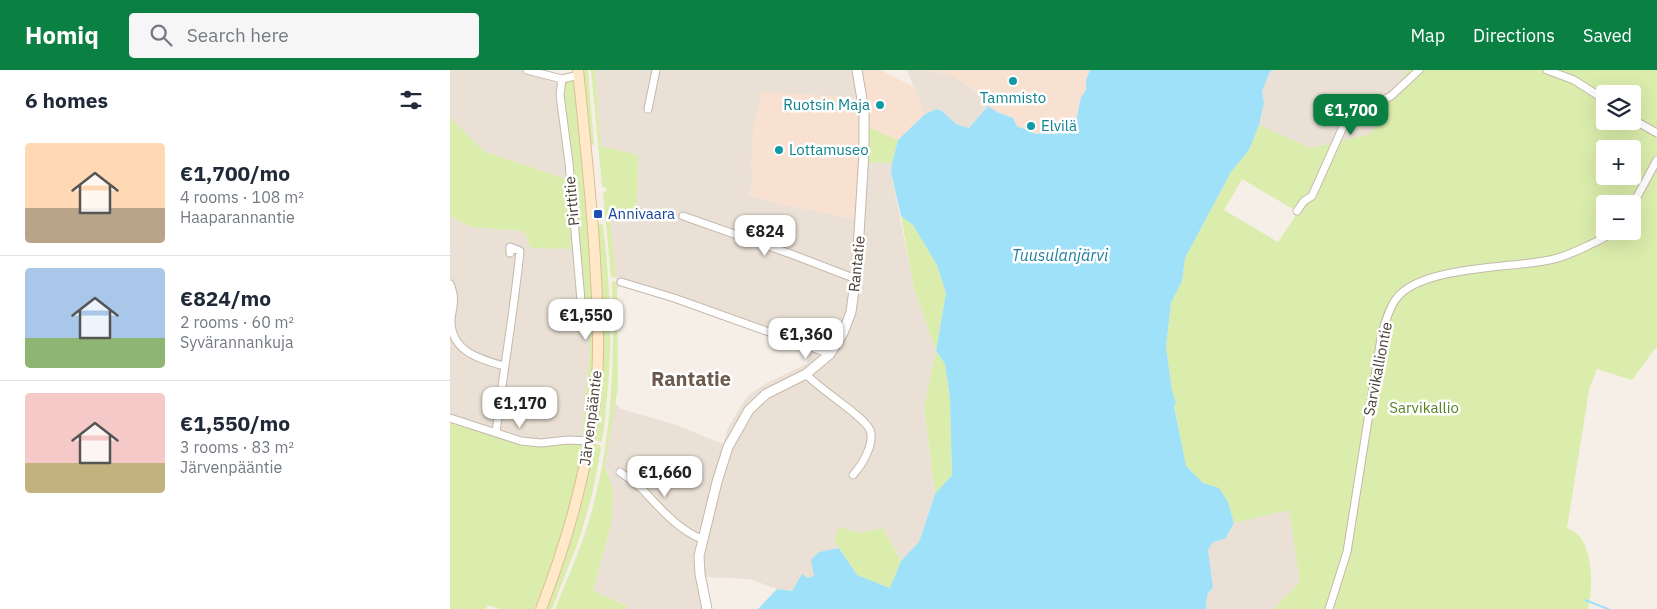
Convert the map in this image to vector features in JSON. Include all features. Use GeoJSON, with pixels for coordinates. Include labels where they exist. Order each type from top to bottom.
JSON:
{"type":"FeatureCollection","features":[{"type":"Feature","properties":{"kind":"main road","name":"Järvenpääntie"},"geometry":{"type":"LineString","coordinates":[[540,609],[557,566],[574,513],[590,441],[597,377],[598,318],[579,72]]}},
{"type":"Feature","properties":{"kind":"street"},"geometry":{"type":"LineString","coordinates":[[527,70],[562,79],[579,72]]}},
{"type":"Feature","properties":{"kind":"street"},"geometry":{"type":"LineString","coordinates":[[648,109],[656,70]]}},
{"type":"Feature","properties":{"kind":"street","name":"Rantatie"},"geometry":{"type":"LineString","coordinates":[[707,609],[700,574],[699,556],[717,482],[728,447],[736,430],[749,410],[766,394],[806,374],[830,354],[843,333],[851,312],[856,279],[862,206],[864,128],[863,99],[857,70]]}},
{"type":"Feature","properties":{"kind":"street"},"geometry":{"type":"LineString","coordinates":[[1297,211],[1304,201],[1312,196],[1347,121],[1352,116],[1391,96],[1419,70]]}},
{"type":"Feature","properties":{"kind":"street"},"geometry":{"type":"LineString","coordinates":[[1547,70],[1574,80],[1596,94]]}},
{"type":"Feature","properties":{"kind":"street","name":"Pirttitie"},"geometry":{"type":"LineString","coordinates":[[562,79],[560,95],[569,163],[583,323]]}},
{"type":"Feature","properties":{"kind":"street"},"geometry":{"type":"LineString","coordinates":[[1641,124],[1657,133]]}},
{"type":"Feature","properties":{"kind":"street"},"geometry":{"type":"LineString","coordinates":[[1638,195],[1657,160]]}},
{"type":"Feature","properties":{"kind":"street"},"geometry":{"type":"LineString","coordinates":[[683,216],[856,279]]}},
{"type":"Feature","properties":{"kind":"street","name":"Sarvikalliontie"},"geometry":{"type":"LineString","coordinates":[[1329,609],[1346,552],[1384,326],[1396,299],[1415,283],[1427,278],[1545,261],[1576,252],[1600,240]]}},
{"type":"Feature","properties":{"kind":"street"},"geometry":{"type":"LineString","coordinates":[[496,432],[520,251],[510,248],[510,253]]}},
{"type":"Feature","properties":{"kind":"street"},"geometry":{"type":"LineString","coordinates":[[621,282],[674,298],[830,354]]}},
{"type":"Feature","properties":{"kind":"street"},"geometry":{"type":"LineString","coordinates":[[450,284],[455,300],[451,321],[452,334],[457,345],[484,361],[504,366]]}},
{"type":"Feature","properties":{"kind":"street"},"geometry":{"type":"LineString","coordinates":[[806,374],[814,383],[861,419],[870,430],[870,447],[853,475]]}},
{"type":"Feature","properties":{"kind":"street"},"geometry":{"type":"LineString","coordinates":[[450,418],[521,441],[541,443],[568,440],[590,441]]}},
{"type":"Feature","properties":{"kind":"street"},"geometry":{"type":"LineString","coordinates":[[620,472],[641,488],[653,503],[692,535],[702,539]]}},
{"type":"Feature","properties":{"kind":"shaded area"},"geometry":{"type":"Polygon","coordinates":[[[450,70],[540,70],[560,74],[557,95],[566,179],[484,151],[450,117],[450,70]]]}},
{"type":"Feature","properties":{"kind":"shaded area"},"geometry":{"type":"Polygon","coordinates":[[[595,70],[862,70],[866,98],[751,169],[753,175],[749,196],[860,220],[864,162],[892,163],[891,172],[914,288],[936,351],[924,409],[935,494],[919,542],[901,561],[883,528],[859,533],[839,528],[834,540],[839,548],[819,552],[815,576],[800,581],[792,591],[777,589],[750,579],[706,577],[711,609],[626,609],[626,605],[593,591],[612,520],[613,490],[605,466],[615,403],[621,409],[676,425],[723,444],[728,428],[750,394],[765,384],[806,364],[810,357],[806,350],[625,285],[617,289],[609,207],[637,215],[638,155],[601,146],[595,70]]]}},
{"type":"Feature","properties":{"kind":"shaded area"},"geometry":{"type":"Polygon","coordinates":[[[862,70],[880,70],[914,87],[925,114],[898,140],[866,127],[861,220],[749,196],[753,175],[751,169],[753,127],[762,92],[866,98],[862,70]]]}},
{"type":"Feature","properties":{"kind":"shaded area"},"geometry":{"type":"Polygon","coordinates":[[[907,70],[929,70],[950,75],[970,86],[988,106],[969,128],[956,124],[942,111],[937,109],[925,114],[907,70]]]}},
{"type":"Feature","properties":{"kind":"shaded area"},"geometry":{"type":"Polygon","coordinates":[[[929,70],[1090,70],[1086,80],[1086,90],[1081,97],[1076,121],[1066,131],[1054,134],[1036,134],[1017,126],[1013,118],[997,112],[988,106],[970,86],[950,75],[929,70]]]}},
{"type":"Feature","properties":{"kind":"shaded area"},"geometry":{"type":"Polygon","coordinates":[[[1272,70],[1407,70],[1371,135],[1311,148],[1259,125],[1264,103],[1261,91],[1272,70]]]}},
{"type":"Feature","properties":{"kind":"shaded area"},"geometry":{"type":"Polygon","coordinates":[[[450,216],[471,227],[524,231],[531,248],[572,249],[581,316],[590,320],[590,351],[582,444],[540,447],[521,444],[450,423],[450,216]]]}},
{"type":"Feature","properties":{"kind":"shaded area"},"geometry":{"type":"Polygon","coordinates":[[[1289,509],[1300,581],[1274,609],[1206,609],[1207,595],[1213,587],[1208,550],[1213,542],[1225,539],[1234,523],[1289,509]]]}},
{"type":"Feature","properties":{"kind":"green space"},"geometry":{"type":"Polygon","coordinates":[[[583,70],[588,70],[594,145],[590,144],[583,70]]]}},
{"type":"Feature","properties":{"kind":"green space"},"geometry":{"type":"Polygon","coordinates":[[[591,70],[595,70],[601,146],[638,155],[637,216],[609,208],[616,278],[611,277],[603,192],[607,191],[602,186],[591,70]]]}},
{"type":"Feature","properties":{"kind":"green space","name":"Sarvikallio"},"geometry":{"type":"Polygon","coordinates":[[[1407,70],[1657,70],[1657,346],[1632,380],[1597,369],[1589,390],[1567,528],[1580,537],[1590,562],[1591,591],[1588,609],[1274,609],[1300,581],[1289,510],[1234,523],[1228,502],[1215,487],[1203,483],[1186,466],[1174,405],[1176,403],[1172,391],[1166,346],[1171,303],[1182,281],[1185,258],[1231,172],[1249,150],[1259,125],[1311,148],[1333,143],[1310,195],[1293,209],[1242,179],[1224,210],[1278,242],[1298,212],[1313,196],[1337,142],[1371,134],[1407,70]]]}},
{"type":"Feature","properties":{"kind":"green space"},"geometry":{"type":"Polygon","coordinates":[[[572,79],[575,89],[593,292],[590,314],[587,314],[562,90],[564,81],[572,79]]]}},
{"type":"Feature","properties":{"kind":"green space"},"geometry":{"type":"Polygon","coordinates":[[[450,117],[484,151],[566,179],[572,249],[531,248],[524,231],[471,227],[450,216],[450,117]]]}},
{"type":"Feature","properties":{"kind":"green space"},"geometry":{"type":"Polygon","coordinates":[[[866,126],[898,140],[892,163],[864,162],[866,126]]]}},
{"type":"Feature","properties":{"kind":"green space"},"geometry":{"type":"Polygon","coordinates":[[[901,216],[913,225],[937,265],[946,293],[936,351],[914,288],[901,216]]]}},
{"type":"Feature","properties":{"kind":"green space"},"geometry":{"type":"Polygon","coordinates":[[[599,225],[603,225],[608,270],[610,360],[604,429],[601,442],[595,440],[600,396],[602,351],[603,309],[599,261],[599,225]]]}},
{"type":"Feature","properties":{"kind":"green space"},"geometry":{"type":"Polygon","coordinates":[[[613,281],[617,282],[618,387],[605,466],[613,490],[612,520],[593,591],[627,606],[626,609],[555,609],[587,527],[602,467],[607,437],[612,375],[613,281]]]}},
{"type":"Feature","properties":{"kind":"green space"},"geometry":{"type":"Polygon","coordinates":[[[590,319],[594,343],[593,375],[586,433],[582,437],[590,351],[590,319]]]}},
{"type":"Feature","properties":{"kind":"green space"},"geometry":{"type":"Polygon","coordinates":[[[936,351],[945,364],[950,398],[952,475],[935,494],[924,408],[936,351]]]}},
{"type":"Feature","properties":{"kind":"green space"},"geometry":{"type":"Polygon","coordinates":[[[450,423],[521,444],[540,447],[568,444],[583,445],[574,495],[552,568],[534,609],[499,609],[488,605],[486,609],[450,609],[450,423]]]}},
{"type":"Feature","properties":{"kind":"green space"},"geometry":{"type":"Polygon","coordinates":[[[594,444],[600,445],[601,449],[592,495],[580,537],[552,609],[546,609],[568,548],[580,507],[594,444]]]}},
{"type":"Feature","properties":{"kind":"green space"},"geometry":{"type":"Polygon","coordinates":[[[839,527],[859,533],[883,528],[901,561],[890,588],[857,575],[834,540],[839,527]]]}},
{"type":"Feature","properties":{"kind":"water","name":"Tuusulanjärvi"},"geometry":{"type":"Polygon","coordinates":[[[1090,70],[1272,70],[1262,91],[1264,103],[1259,125],[1249,150],[1231,172],[1185,258],[1182,281],[1171,303],[1166,346],[1172,391],[1176,403],[1174,406],[1186,466],[1203,483],[1219,488],[1228,502],[1234,523],[1225,539],[1213,542],[1208,550],[1213,587],[1207,595],[1206,609],[758,609],[777,589],[792,591],[802,574],[808,578],[814,576],[811,560],[819,552],[839,548],[857,575],[890,588],[901,561],[919,542],[935,494],[952,475],[950,398],[945,364],[936,351],[946,293],[937,265],[913,225],[901,216],[891,172],[898,140],[925,114],[937,109],[942,111],[956,124],[969,128],[988,106],[997,112],[1013,118],[1017,126],[1036,134],[1054,134],[1066,131],[1076,121],[1081,97],[1086,90],[1086,80],[1090,70]]]}},
{"type":"Feature","properties":{"kind":"waterway"},"geometry":{"type":"LineString","coordinates":[[1585,600],[1608,609]]}},
{"type":"Feature","properties":{"kind":"place","name":"Tammisto"},"geometry":{"type":"Point","coordinates":[1013,81]}},
{"type":"Feature","properties":{"kind":"place","name":"Ruotsin Maja"},"geometry":{"type":"Point","coordinates":[880,105]}},
{"type":"Feature","properties":{"kind":"place","name":"Elvilä"},"geometry":{"type":"Point","coordinates":[1031,126]}},
{"type":"Feature","properties":{"kind":"place","name":"Lottamuseo"},"geometry":{"type":"Point","coordinates":[779,150]}},
{"type":"Feature","properties":{"kind":"place","name":"Annivaara"},"geometry":{"type":"Point","coordinates":[598,214]}},
{"type":"Feature","properties":{"kind":"district","name":"Rantatie"},"geometry":{"type":"Point","coordinates":[691,379]}}]}
